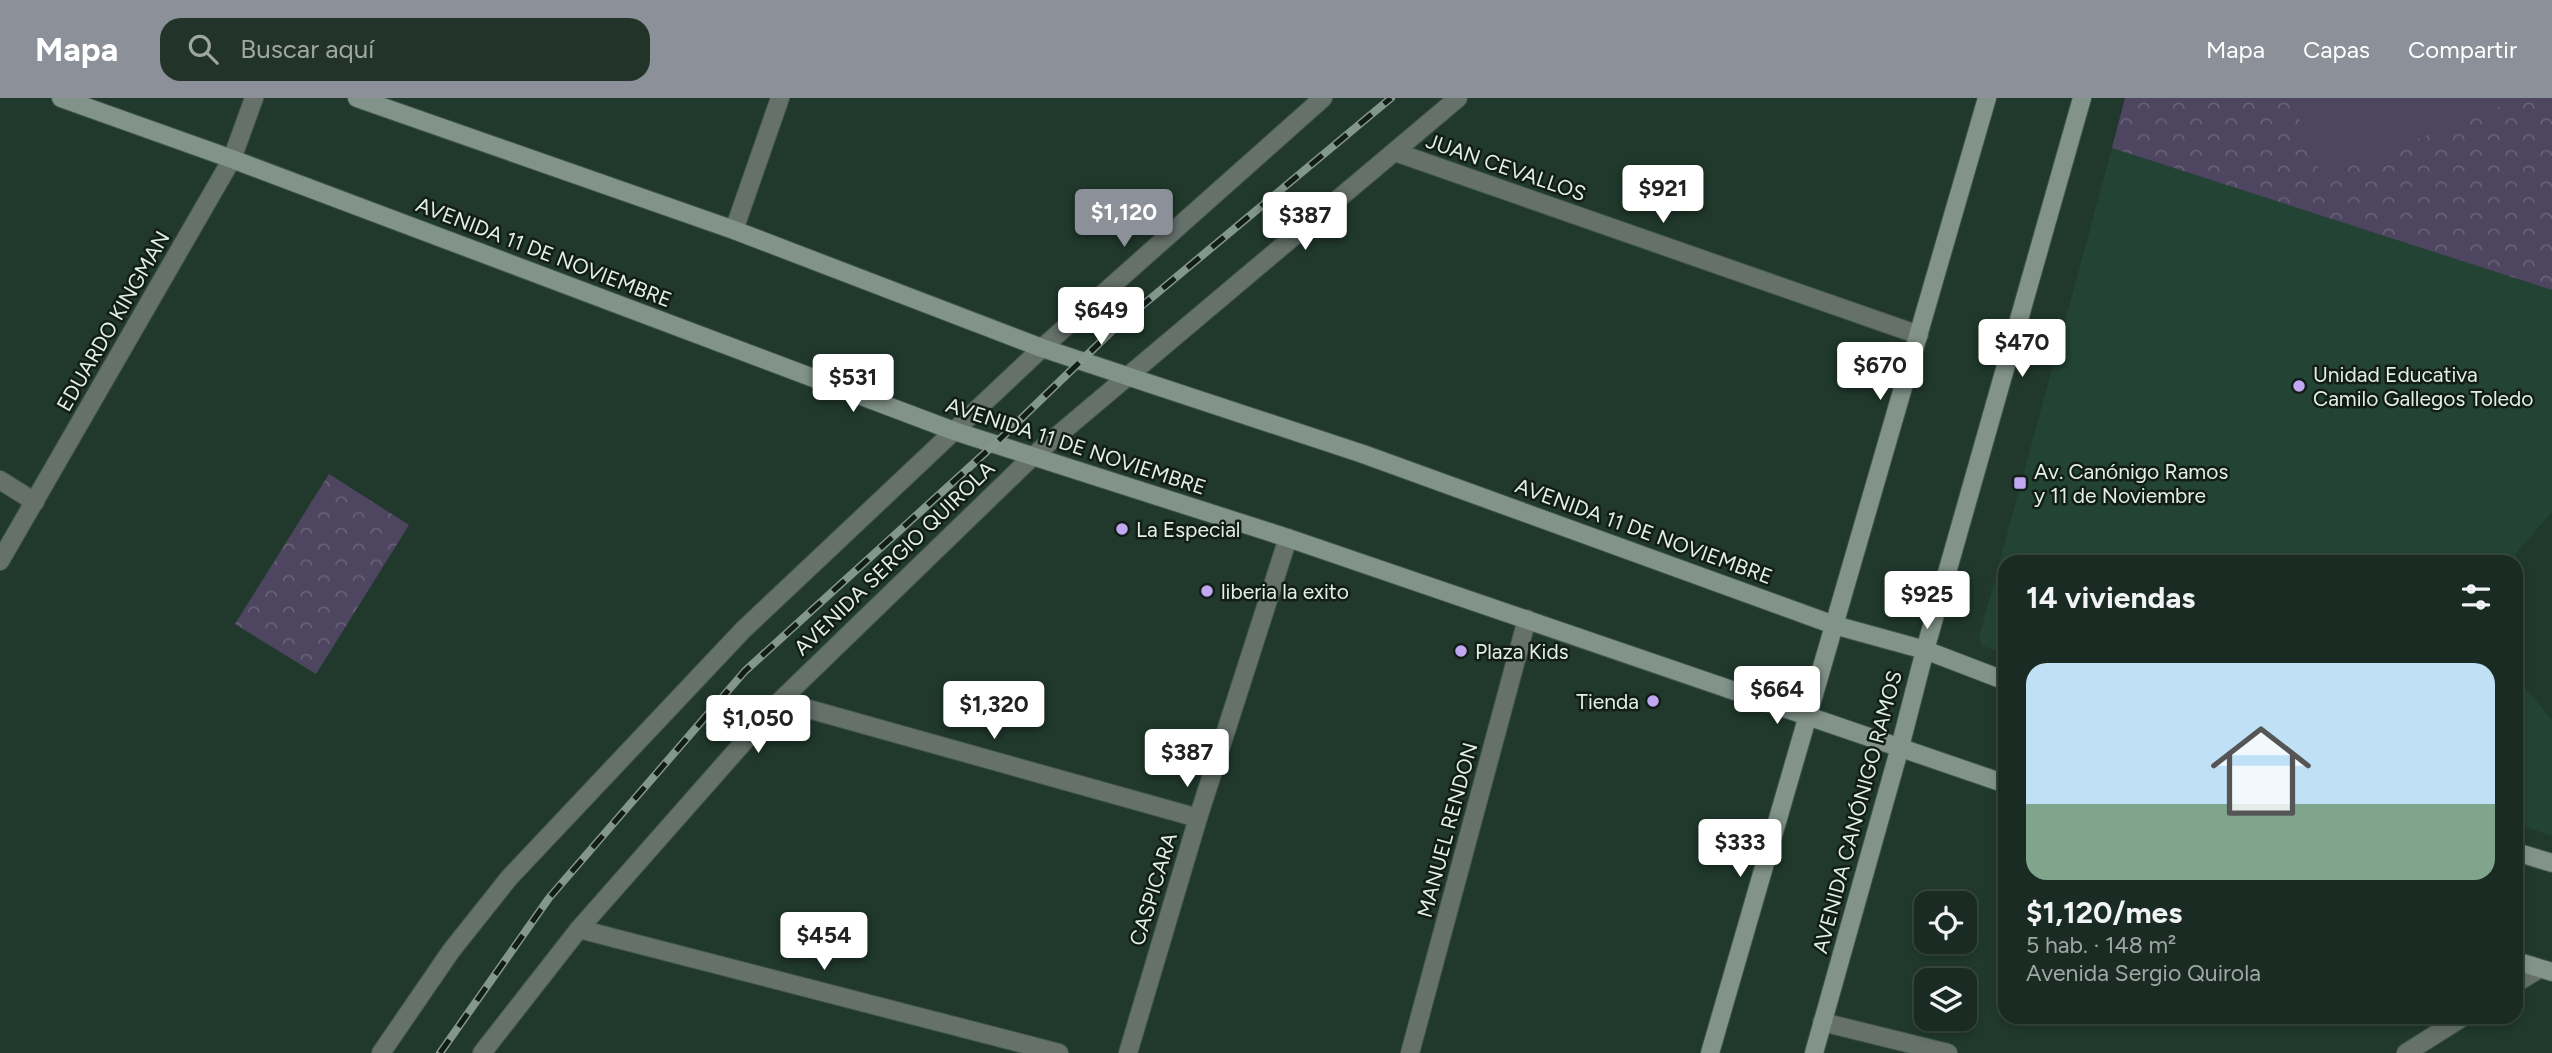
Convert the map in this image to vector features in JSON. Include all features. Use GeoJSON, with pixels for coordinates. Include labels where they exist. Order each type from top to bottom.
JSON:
{"type":"FeatureCollection","features":[{"type":"Feature","properties":{"kind":"main road","name":"AVENIDA 11 DE NOVIEMBRE"},"geometry":{"type":"LineString","coordinates":[[61,98],[232,159],[954,431],[1288,538],[1998,781]]}},
{"type":"Feature","properties":{"kind":"main road","name":"AVENIDA 11 DE NOVIEMBRE"},"geometry":{"type":"LineString","coordinates":[[357,98],[734,230],[1042,348],[1363,454],[1834,625],[1925,650],[1998,678]]}},
{"type":"Feature","properties":{"kind":"main road"},"geometry":{"type":"LineString","coordinates":[[1710,1053],[1987,98]]}},
{"type":"Feature","properties":{"kind":"main road","name":"AVENIDA CANÓNIGO RAMOS"},"geometry":{"type":"LineString","coordinates":[[1814,1053],[2082,98]]}},
{"type":"Feature","properties":{"kind":"main road"},"geometry":{"type":"LineString","coordinates":[[2523,854],[2552,863]]}},
{"type":"Feature","properties":{"kind":"main road"},"geometry":{"type":"LineString","coordinates":[[2523,963],[2545,970]]}},
{"type":"Feature","properties":{"kind":"street","name":"EDUARDO KINGMAN"},"geometry":{"type":"LineString","coordinates":[[0,561],[232,159],[254,98]]}},
{"type":"Feature","properties":{"kind":"street"},"geometry":{"type":"LineString","coordinates":[[734,230],[780,98]]}},
{"type":"Feature","properties":{"kind":"street"},"geometry":{"type":"LineString","coordinates":[[381,1053],[451,951],[509,878],[743,629],[1042,348],[1323,98]]}},
{"type":"Feature","properties":{"kind":"street","name":"AVENIDA SERGIO QUIROLA"},"geometry":{"type":"LineString","coordinates":[[482,1053],[579,929],[780,701],[1032,457],[1458,98]]}},
{"type":"Feature","properties":{"kind":"street","name":"JUAN CEVALLOS"},"geometry":{"type":"LineString","coordinates":[[1395,152],[1919,335]]}},
{"type":"Feature","properties":{"kind":"street"},"geometry":{"type":"LineString","coordinates":[[0,480],[35,502]]}},
{"type":"Feature","properties":{"kind":"street","name":"CASPICARA"},"geometry":{"type":"LineString","coordinates":[[1128,1053],[1198,818],[1288,538]]}},
{"type":"Feature","properties":{"kind":"street","name":"MANUEL RENDON"},"geometry":{"type":"LineString","coordinates":[[1410,1053],[1527,619]]}},
{"type":"Feature","properties":{"kind":"street"},"geometry":{"type":"LineString","coordinates":[[780,701],[1198,818]]}},
{"type":"Feature","properties":{"kind":"street"},"geometry":{"type":"LineString","coordinates":[[579,929],[1059,1053]]}},
{"type":"Feature","properties":{"kind":"street"},"geometry":{"type":"LineString","coordinates":[[2523,980],[2545,970]]}},
{"type":"Feature","properties":{"kind":"street"},"geometry":{"type":"LineString","coordinates":[[1822,1022],[1948,1053]]}},
{"type":"Feature","properties":{"kind":"street"},"geometry":{"type":"LineString","coordinates":[[2406,1053],[2452,1024]]}},
{"type":"Feature","properties":{"kind":"shaded area","name":"Unidad Educativa Camilo Gallegos Toledo"},"geometry":{"type":"Polygon","coordinates":[[[2112,148],[2552,290],[2552,512],[2516,555],[2002,555],[2112,148]]]}},
{"type":"Feature","properties":{"kind":"shaded area","name":"Unidad Educativa Camilo Gallegos Toledo"},"geometry":{"type":"Polygon","coordinates":[[[1998,568],[1998,651],[1982,646],[1979,638],[1998,568]]]}},
{"type":"Feature","properties":{"kind":"shaded area"},"geometry":{"type":"Polygon","coordinates":[[[2523,685],[2552,720],[2552,836],[2523,826],[2523,685]]]}},
{"type":"Feature","properties":{"kind":"green space"},"geometry":{"type":"Polygon","coordinates":[[[2125,98],[2552,98],[2552,290],[2112,148],[2125,98]]]}},
{"type":"Feature","properties":{"kind":"green space"},"geometry":{"type":"Polygon","coordinates":[[[2291,98],[2520,98],[2322,177],[2291,98]]]}},
{"type":"Feature","properties":{"kind":"green space"},"geometry":{"type":"Polygon","coordinates":[[[329,474],[409,525],[316,674],[235,624],[329,474]]]}},
{"type":"Feature","properties":{"kind":"railway"},"geometry":{"type":"LineString","coordinates":[[440,1053],[549,898],[745,671],[996,443],[1114,329],[1391,98]]}},
{"type":"Feature","properties":{"kind":"place","name":"Unidad Educativa Camilo Gallegos Toledo"},"geometry":{"type":"Point","coordinates":[2299,386]}},
{"type":"Feature","properties":{"kind":"place","name":"Av. Canónigo Ramos y 11 de Noviembre"},"geometry":{"type":"Point","coordinates":[2020,483]}},
{"type":"Feature","properties":{"kind":"place","name":"La Especial"},"geometry":{"type":"Point","coordinates":[1122,529]}},
{"type":"Feature","properties":{"kind":"place","name":"liberia la exito"},"geometry":{"type":"Point","coordinates":[1207,591]}},
{"type":"Feature","properties":{"kind":"place","name":"Plaza Kids"},"geometry":{"type":"Point","coordinates":[1461,651]}},
{"type":"Feature","properties":{"kind":"place","name":"Tienda"},"geometry":{"type":"Point","coordinates":[1653,701]}}]}
